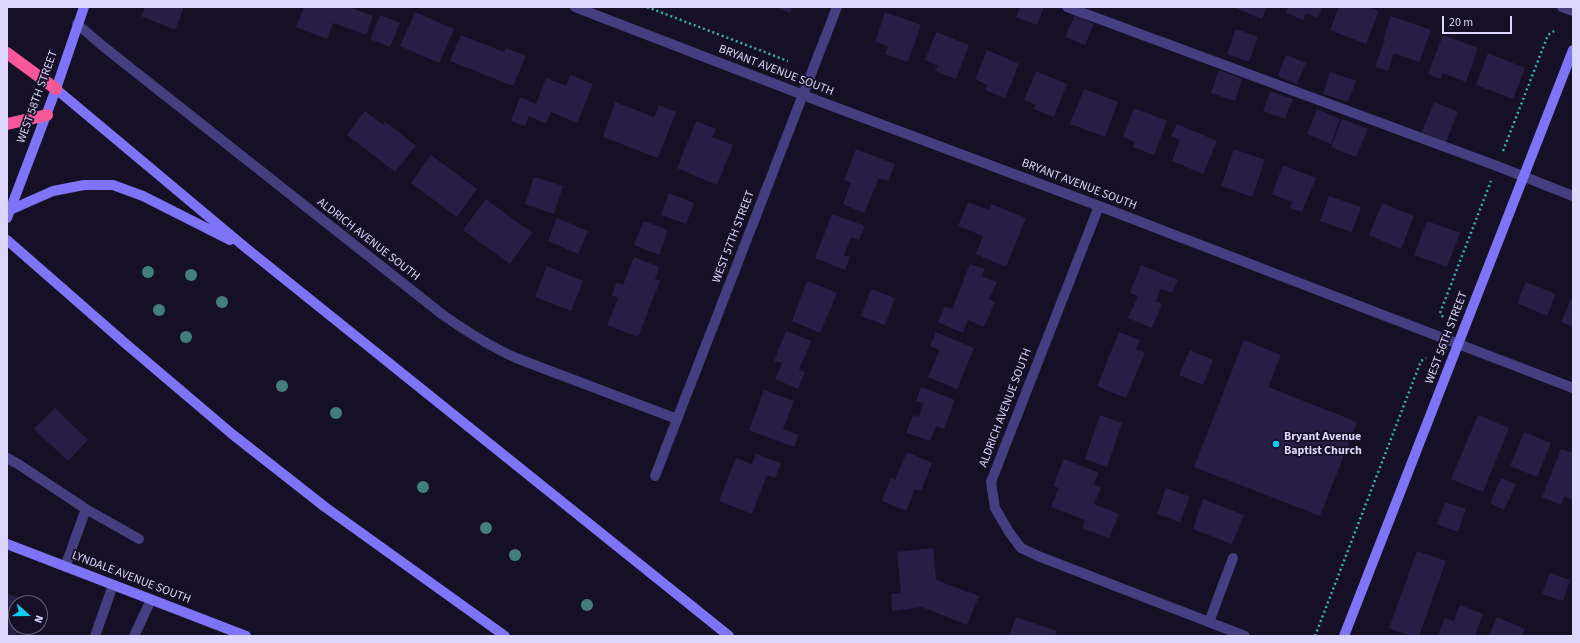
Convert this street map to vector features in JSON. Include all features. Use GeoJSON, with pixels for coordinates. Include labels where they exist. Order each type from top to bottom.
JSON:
{"type":"FeatureCollection","features":[{"type":"Feature","properties":{"kind":"highway"},"geometry":{"type":"LineString","coordinates":[[7,53],[56,90]]}},
{"type":"Feature","properties":{"kind":"highway"},"geometry":{"type":"LineString","coordinates":[[7,124],[47,115]]}},
{"type":"Feature","properties":{"kind":"main road","name":"WEST 58TH STREET"},"geometry":{"type":"LineString","coordinates":[[8,214],[47,115],[84,7]]}},
{"type":"Feature","properties":{"kind":"main road","name":"WEST 56TH STREET"},"geometry":{"type":"LineString","coordinates":[[1344,636],[1573,50]]}},
{"type":"Feature","properties":{"kind":"main road"},"geometry":{"type":"LineString","coordinates":[[56,90],[246,248],[729,636]]}},
{"type":"Feature","properties":{"kind":"main road"},"geometry":{"type":"LineString","coordinates":[[8,214],[53,191],[84,185],[113,185],[143,196],[246,248]]}},
{"type":"Feature","properties":{"kind":"main road"},"geometry":{"type":"LineString","coordinates":[[7,240],[232,434],[325,507],[505,636]]}},
{"type":"Feature","properties":{"kind":"main road","name":"LYNDALE AVENUE SOUTH"},"geometry":{"type":"LineString","coordinates":[[7,544],[246,636]]}},
{"type":"Feature","properties":{"kind":"street","name":"BRYANT AVENUE SOUTH"},"geometry":{"type":"LineString","coordinates":[[575,7],[802,95],[1099,206],[1573,388]]}},
{"type":"Feature","properties":{"kind":"street","name":"WEST 57TH STREET"},"geometry":{"type":"LineString","coordinates":[[656,476],[837,7]]}},
{"type":"Feature","properties":{"kind":"street"},"geometry":{"type":"LineString","coordinates":[[1067,7],[1524,176],[1573,196]]}},
{"type":"Feature","properties":{"kind":"street"},"geometry":{"type":"LineString","coordinates":[[1562,7],[1573,11]]}},
{"type":"Feature","properties":{"kind":"street","name":"ALDRICH AVENUE SOUTH"},"geometry":{"type":"LineString","coordinates":[[77,24],[424,300],[470,334],[492,347],[516,358],[677,419]]}},
{"type":"Feature","properties":{"kind":"street","name":"ALDRICH AVENUE SOUTH"},"geometry":{"type":"LineString","coordinates":[[1099,206],[991,482],[995,508],[1021,548],[1038,556],[1245,636]]}},
{"type":"Feature","properties":{"kind":"street"},"geometry":{"type":"LineString","coordinates":[[7,458],[86,509],[139,539]]}},
{"type":"Feature","properties":{"kind":"street"},"geometry":{"type":"LineString","coordinates":[[65,567],[86,509]]}},
{"type":"Feature","properties":{"kind":"street"},"geometry":{"type":"LineString","coordinates":[[1209,622],[1233,558]]}},
{"type":"Feature","properties":{"kind":"street"},"geometry":{"type":"LineString","coordinates":[[95,636],[113,585]]}},
{"type":"Feature","properties":{"kind":"street"},"geometry":{"type":"LineString","coordinates":[[137,635],[151,600]]}},
{"type":"Feature","properties":{"kind":"path"},"geometry":{"type":"LineString","coordinates":[[648,7],[788,61]]}},
{"type":"Feature","properties":{"kind":"path"},"geometry":{"type":"LineString","coordinates":[[1315,636],[1421,361],[1426,358]]}},
{"type":"Feature","properties":{"kind":"building"},"geometry":{"type":"Polygon","coordinates":[[[145,7],[184,7],[175,30],[141,16],[145,7]]]}},
{"type":"Feature","properties":{"kind":"building"},"geometry":{"type":"Polygon","coordinates":[[[304,7],[349,7],[373,16],[366,35],[333,23],[327,39],[296,27],[304,7]]]}},
{"type":"Feature","properties":{"kind":"building"},"geometry":{"type":"Polygon","coordinates":[[[776,7],[792,7],[790,13],[776,7]]]}},
{"type":"Feature","properties":{"kind":"building"},"geometry":{"type":"Polygon","coordinates":[[[1020,7],[1044,7],[1037,25],[1016,17],[1020,7]]]}},
{"type":"Feature","properties":{"kind":"building"},"geometry":{"type":"Polygon","coordinates":[[[1233,7],[1267,7],[1262,19],[1233,7]]]}},
{"type":"Feature","properties":{"kind":"building"},"geometry":{"type":"Polygon","coordinates":[[[1288,7],[1322,7],[1318,18],[1306,13],[1303,20],[1286,13],[1288,7]]]}},
{"type":"Feature","properties":{"kind":"building"},"geometry":{"type":"Polygon","coordinates":[[[1339,7],[1368,7],[1379,11],[1366,44],[1330,30],[1339,7]]]}},
{"type":"Feature","properties":{"kind":"building"},"geometry":{"type":"Polygon","coordinates":[[[415,12],[454,29],[439,63],[400,46],[415,12]]]}},
{"type":"Feature","properties":{"kind":"building"},"geometry":{"type":"Polygon","coordinates":[[[885,12],[921,25],[908,62],[885,54],[888,46],[875,42],[885,12]]]}},
{"type":"Feature","properties":{"kind":"building"},"geometry":{"type":"Polygon","coordinates":[[[380,15],[400,23],[390,47],[370,39],[380,15]]]}},
{"type":"Feature","properties":{"kind":"building"},"geometry":{"type":"Polygon","coordinates":[[[1075,15],[1094,24],[1085,45],[1065,37],[1075,15]]]}},
{"type":"Feature","properties":{"kind":"building"},"geometry":{"type":"Polygon","coordinates":[[[1391,16],[1431,30],[1419,62],[1394,53],[1388,71],[1375,67],[1385,40],[1383,40],[1391,16]]]}},
{"type":"Feature","properties":{"kind":"building"},"geometry":{"type":"Polygon","coordinates":[[[1236,29],[1258,37],[1249,62],[1227,54],[1236,29]]]}},
{"type":"Feature","properties":{"kind":"building"},"geometry":{"type":"Polygon","coordinates":[[[936,32],[969,45],[956,79],[935,71],[938,66],[925,60],[936,32]]]}},
{"type":"Feature","properties":{"kind":"building"},"geometry":{"type":"Polygon","coordinates":[[[461,35],[504,52],[506,48],[526,56],[513,86],[450,61],[461,35]]]}},
{"type":"Feature","properties":{"kind":"building"},"geometry":{"type":"Polygon","coordinates":[[[1443,35],[1478,48],[1466,82],[1443,73],[1441,79],[1428,74],[1443,35]]]}},
{"type":"Feature","properties":{"kind":"building"},"geometry":{"type":"Polygon","coordinates":[[[987,50],[1019,64],[1005,98],[985,90],[987,85],[975,79],[987,50]]]}},
{"type":"Feature","properties":{"kind":"building"},"geometry":{"type":"Polygon","coordinates":[[[1488,53],[1525,68],[1513,99],[1476,85],[1488,53]]]}},
{"type":"Feature","properties":{"kind":"building"},"geometry":{"type":"Polygon","coordinates":[[[1286,55],[1306,63],[1297,84],[1278,76],[1286,55]]]}},
{"type":"Feature","properties":{"kind":"building"},"geometry":{"type":"Polygon","coordinates":[[[1219,70],[1242,79],[1235,101],[1211,93],[1219,70]]]}},
{"type":"Feature","properties":{"kind":"building"},"geometry":{"type":"Polygon","coordinates":[[[1036,71],[1067,84],[1054,117],[1033,109],[1036,105],[1024,100],[1036,71]]]}},
{"type":"Feature","properties":{"kind":"building"},"geometry":{"type":"Polygon","coordinates":[[[1330,72],[1356,81],[1348,102],[1323,94],[1330,72]]]}},
{"type":"Feature","properties":{"kind":"building"},"geometry":{"type":"Polygon","coordinates":[[[571,75],[593,84],[577,123],[551,112],[546,124],[529,116],[525,126],[511,121],[520,97],[536,104],[546,78],[566,86],[571,75]]]}},
{"type":"Feature","properties":{"kind":"building"},"geometry":{"type":"Polygon","coordinates":[[[1084,89],[1118,102],[1105,137],[1070,124],[1084,89]]]}},
{"type":"Feature","properties":{"kind":"building"},"geometry":{"type":"Polygon","coordinates":[[[1270,91],[1293,99],[1285,119],[1263,111],[1270,91]]]}},
{"type":"Feature","properties":{"kind":"building"},"geometry":{"type":"Polygon","coordinates":[[[615,102],[654,117],[659,105],[676,112],[658,158],[603,137],[615,102]]]}},
{"type":"Feature","properties":{"kind":"building"},"geometry":{"type":"Polygon","coordinates":[[[1434,102],[1458,112],[1446,142],[1422,132],[1434,102]]]}},
{"type":"Feature","properties":{"kind":"building"},"geometry":{"type":"Polygon","coordinates":[[[1134,108],[1167,121],[1154,155],[1133,147],[1135,142],[1123,137],[1134,108]]]}},
{"type":"Feature","properties":{"kind":"building"},"geometry":{"type":"Polygon","coordinates":[[[1317,109],[1340,119],[1331,144],[1307,134],[1317,109]]]}},
{"type":"Feature","properties":{"kind":"building"},"geometry":{"type":"Polygon","coordinates":[[[365,111],[383,125],[385,121],[416,146],[395,172],[347,135],[365,111]]]}},
{"type":"Feature","properties":{"kind":"building"},"geometry":{"type":"Polygon","coordinates":[[[1342,119],[1368,129],[1356,157],[1331,147],[1342,119]]]}},
{"type":"Feature","properties":{"kind":"building"},"geometry":{"type":"Polygon","coordinates":[[[696,121],[716,129],[712,137],[733,145],[717,185],[677,168],[696,121]]]}},
{"type":"Feature","properties":{"kind":"building"},"geometry":{"type":"Polygon","coordinates":[[[1177,124],[1217,141],[1203,174],[1172,161],[1180,140],[1171,136],[1177,124]]]}},
{"type":"Feature","properties":{"kind":"building"},"geometry":{"type":"Polygon","coordinates":[[[856,149],[895,164],[888,181],[879,178],[864,213],[843,204],[851,183],[844,180],[856,149]]]}},
{"type":"Feature","properties":{"kind":"building"},"geometry":{"type":"Polygon","coordinates":[[[1234,149],[1265,160],[1252,197],[1221,186],[1234,149]]]}},
{"type":"Feature","properties":{"kind":"building"},"geometry":{"type":"Polygon","coordinates":[[[431,155],[477,189],[457,217],[411,183],[431,155]]]}},
{"type":"Feature","properties":{"kind":"building"},"geometry":{"type":"Polygon","coordinates":[[[1283,165],[1316,178],[1302,212],[1290,208],[1292,202],[1272,194],[1283,165]]]}},
{"type":"Feature","properties":{"kind":"building"},"geometry":{"type":"Polygon","coordinates":[[[534,177],[563,186],[554,214],[525,204],[534,177]]]}},
{"type":"Feature","properties":{"kind":"building"},"geometry":{"type":"Polygon","coordinates":[[[669,193],[694,203],[686,224],[661,215],[669,193]]]}},
{"type":"Feature","properties":{"kind":"building"},"geometry":{"type":"Polygon","coordinates":[[[1329,196],[1361,207],[1352,232],[1320,221],[1329,196]]]}},
{"type":"Feature","properties":{"kind":"building"},"geometry":{"type":"Polygon","coordinates":[[[486,199],[532,233],[510,264],[463,230],[486,199]]]}},
{"type":"Feature","properties":{"kind":"building"},"geometry":{"type":"Polygon","coordinates":[[[968,202],[989,210],[991,204],[1026,218],[1006,267],[976,254],[983,236],[958,226],[968,202]]]}},
{"type":"Feature","properties":{"kind":"building"},"geometry":{"type":"Polygon","coordinates":[[[1382,203],[1414,216],[1401,249],[1369,235],[1382,203]]]}},
{"type":"Feature","properties":{"kind":"building"},"geometry":{"type":"Polygon","coordinates":[[[832,214],[865,226],[859,240],[851,237],[844,255],[850,257],[845,270],[815,258],[832,214]]]}},
{"type":"Feature","properties":{"kind":"building"},"geometry":{"type":"Polygon","coordinates":[[[557,218],[588,231],[578,254],[548,241],[557,218]]]}},
{"type":"Feature","properties":{"kind":"building"},"geometry":{"type":"Polygon","coordinates":[[[644,221],[668,230],[659,255],[634,245],[644,221]]]}},
{"type":"Feature","properties":{"kind":"building"},"geometry":{"type":"Polygon","coordinates":[[[1427,221],[1460,233],[1447,267],[1414,255],[1427,221]]]}},
{"type":"Feature","properties":{"kind":"building"},"geometry":{"type":"Polygon","coordinates":[[[634,257],[659,267],[655,279],[660,281],[638,337],[607,325],[618,298],[612,295],[617,282],[623,285],[634,257]]]}},
{"type":"Feature","properties":{"kind":"building"},"geometry":{"type":"Polygon","coordinates":[[[970,264],[985,269],[982,276],[997,282],[989,299],[995,302],[984,327],[968,320],[963,333],[938,322],[945,306],[952,309],[970,264]]]}},
{"type":"Feature","properties":{"kind":"building"},"geometry":{"type":"Polygon","coordinates":[[[1141,265],[1178,280],[1172,293],[1161,289],[1156,301],[1162,304],[1152,328],[1128,318],[1138,296],[1130,293],[1141,265]]]}},
{"type":"Feature","properties":{"kind":"building"},"geometry":{"type":"Polygon","coordinates":[[[547,266],[583,281],[571,311],[535,297],[547,266]]]}},
{"type":"Feature","properties":{"kind":"building"},"geometry":{"type":"Polygon","coordinates":[[[807,281],[837,293],[820,333],[792,321],[807,281]]]}},
{"type":"Feature","properties":{"kind":"building"},"geometry":{"type":"Polygon","coordinates":[[[1526,282],[1556,294],[1547,316],[1517,303],[1526,282]]]}},
{"type":"Feature","properties":{"kind":"building"},"geometry":{"type":"Polygon","coordinates":[[[871,289],[895,298],[885,325],[861,316],[871,289]]]}},
{"type":"Feature","properties":{"kind":"building"},"geometry":{"type":"Polygon","coordinates":[[[1573,295],[1573,327],[1561,322],[1573,295]]]}},
{"type":"Feature","properties":{"kind":"building"},"geometry":{"type":"Polygon","coordinates":[[[786,331],[811,341],[799,370],[805,372],[798,389],[775,379],[782,363],[774,361],[786,331]]]}},
{"type":"Feature","properties":{"kind":"building"},"geometry":{"type":"Polygon","coordinates":[[[936,332],[974,348],[957,389],[928,377],[940,350],[930,346],[936,332]]]}},
{"type":"Feature","properties":{"kind":"building"},"geometry":{"type":"Polygon","coordinates":[[[1119,332],[1140,340],[1136,349],[1145,353],[1126,398],[1097,386],[1119,332]]]}},
{"type":"Feature","properties":{"kind":"building","name":"Bryant Avenue Baptist Church"},"geometry":{"type":"Polygon","coordinates":[[[1244,340],[1281,355],[1268,387],[1357,422],[1320,516],[1194,467],[1244,340]]]}},
{"type":"Feature","properties":{"kind":"building"},"geometry":{"type":"Polygon","coordinates":[[[1190,350],[1213,360],[1203,385],[1179,375],[1190,350]]]}},
{"type":"Feature","properties":{"kind":"building"},"geometry":{"type":"Polygon","coordinates":[[[921,387],[955,400],[944,429],[936,426],[930,441],[906,433],[913,415],[919,417],[923,403],[916,401],[921,387]]]}},
{"type":"Feature","properties":{"kind":"building"},"geometry":{"type":"Polygon","coordinates":[[[764,390],[794,401],[783,429],[799,435],[794,447],[749,430],[764,390]]]}},
{"type":"Feature","properties":{"kind":"building"},"geometry":{"type":"Polygon","coordinates":[[[55,408],[88,440],[68,461],[34,429],[55,408]]]}},
{"type":"Feature","properties":{"kind":"building"},"geometry":{"type":"Polygon","coordinates":[[[1100,415],[1122,423],[1107,467],[1085,459],[1100,415]]]}},
{"type":"Feature","properties":{"kind":"building"},"geometry":{"type":"Polygon","coordinates":[[[1478,415],[1509,428],[1483,492],[1451,479],[1478,415]]]}},
{"type":"Feature","properties":{"kind":"building"},"geometry":{"type":"Polygon","coordinates":[[[1524,432],[1551,443],[1537,477],[1510,466],[1524,432]]]}},
{"type":"Feature","properties":{"kind":"building"},"geometry":{"type":"Polygon","coordinates":[[[1561,449],[1573,453],[1573,500],[1564,496],[1561,505],[1542,497],[1561,449]]]}},
{"type":"Feature","properties":{"kind":"building"},"geometry":{"type":"Polygon","coordinates":[[[907,452],[932,463],[921,491],[915,489],[906,511],[882,501],[891,478],[895,480],[907,452]]]}},
{"type":"Feature","properties":{"kind":"building"},"geometry":{"type":"Polygon","coordinates":[[[756,454],[781,463],[775,478],[767,475],[752,514],[719,501],[736,458],[752,464],[756,454]]]}},
{"type":"Feature","properties":{"kind":"building"},"geometry":{"type":"Polygon","coordinates":[[[1064,459],[1099,473],[1094,484],[1101,487],[1094,504],[1119,514],[1109,538],[1082,528],[1085,520],[1051,507],[1059,488],[1053,486],[1064,459]]]}},
{"type":"Feature","properties":{"kind":"building"},"geometry":{"type":"Polygon","coordinates":[[[1501,478],[1516,484],[1504,510],[1490,503],[1501,478]]]}},
{"type":"Feature","properties":{"kind":"building"},"geometry":{"type":"Polygon","coordinates":[[[1166,488],[1190,497],[1180,522],[1157,514],[1166,488]]]}},
{"type":"Feature","properties":{"kind":"building"},"geometry":{"type":"Polygon","coordinates":[[[1203,499],[1244,515],[1232,544],[1193,529],[1203,499]]]}},
{"type":"Feature","properties":{"kind":"building"},"geometry":{"type":"Polygon","coordinates":[[[1445,502],[1466,509],[1458,532],[1437,524],[1445,502]]]}},
{"type":"Feature","properties":{"kind":"building"},"geometry":{"type":"Polygon","coordinates":[[[933,548],[936,580],[979,596],[967,625],[922,607],[892,611],[891,594],[901,593],[897,552],[933,548]]]}},
{"type":"Feature","properties":{"kind":"building"},"geometry":{"type":"Polygon","coordinates":[[[1417,551],[1446,561],[1419,636],[1411,636],[1389,628],[1417,551]]]}},
{"type":"Feature","properties":{"kind":"building"},"geometry":{"type":"Polygon","coordinates":[[[1550,573],[1570,580],[1563,601],[1542,594],[1550,573]]]}},
{"type":"Feature","properties":{"kind":"building"},"geometry":{"type":"Polygon","coordinates":[[[7,593],[12,595],[8,595],[8,635],[18,635],[7,636],[7,593]]]}},
{"type":"Feature","properties":{"kind":"building"},"geometry":{"type":"Polygon","coordinates":[[[1460,605],[1483,614],[1475,636],[1438,636],[1445,618],[1454,621],[1460,605]]]}},
{"type":"Feature","properties":{"kind":"building"},"geometry":{"type":"Polygon","coordinates":[[[1016,617],[1057,631],[1055,636],[1009,636],[1016,617]]]}},
{"type":"Feature","properties":{"kind":"building"},"geometry":{"type":"Polygon","coordinates":[[[1497,617],[1525,629],[1522,636],[1489,636],[1497,617]]]}},
{"type":"Feature","properties":{"kind":"place","name":"Bryant Avenue Baptist Church"},"geometry":{"type":"Point","coordinates":[1276,444]}}]}
